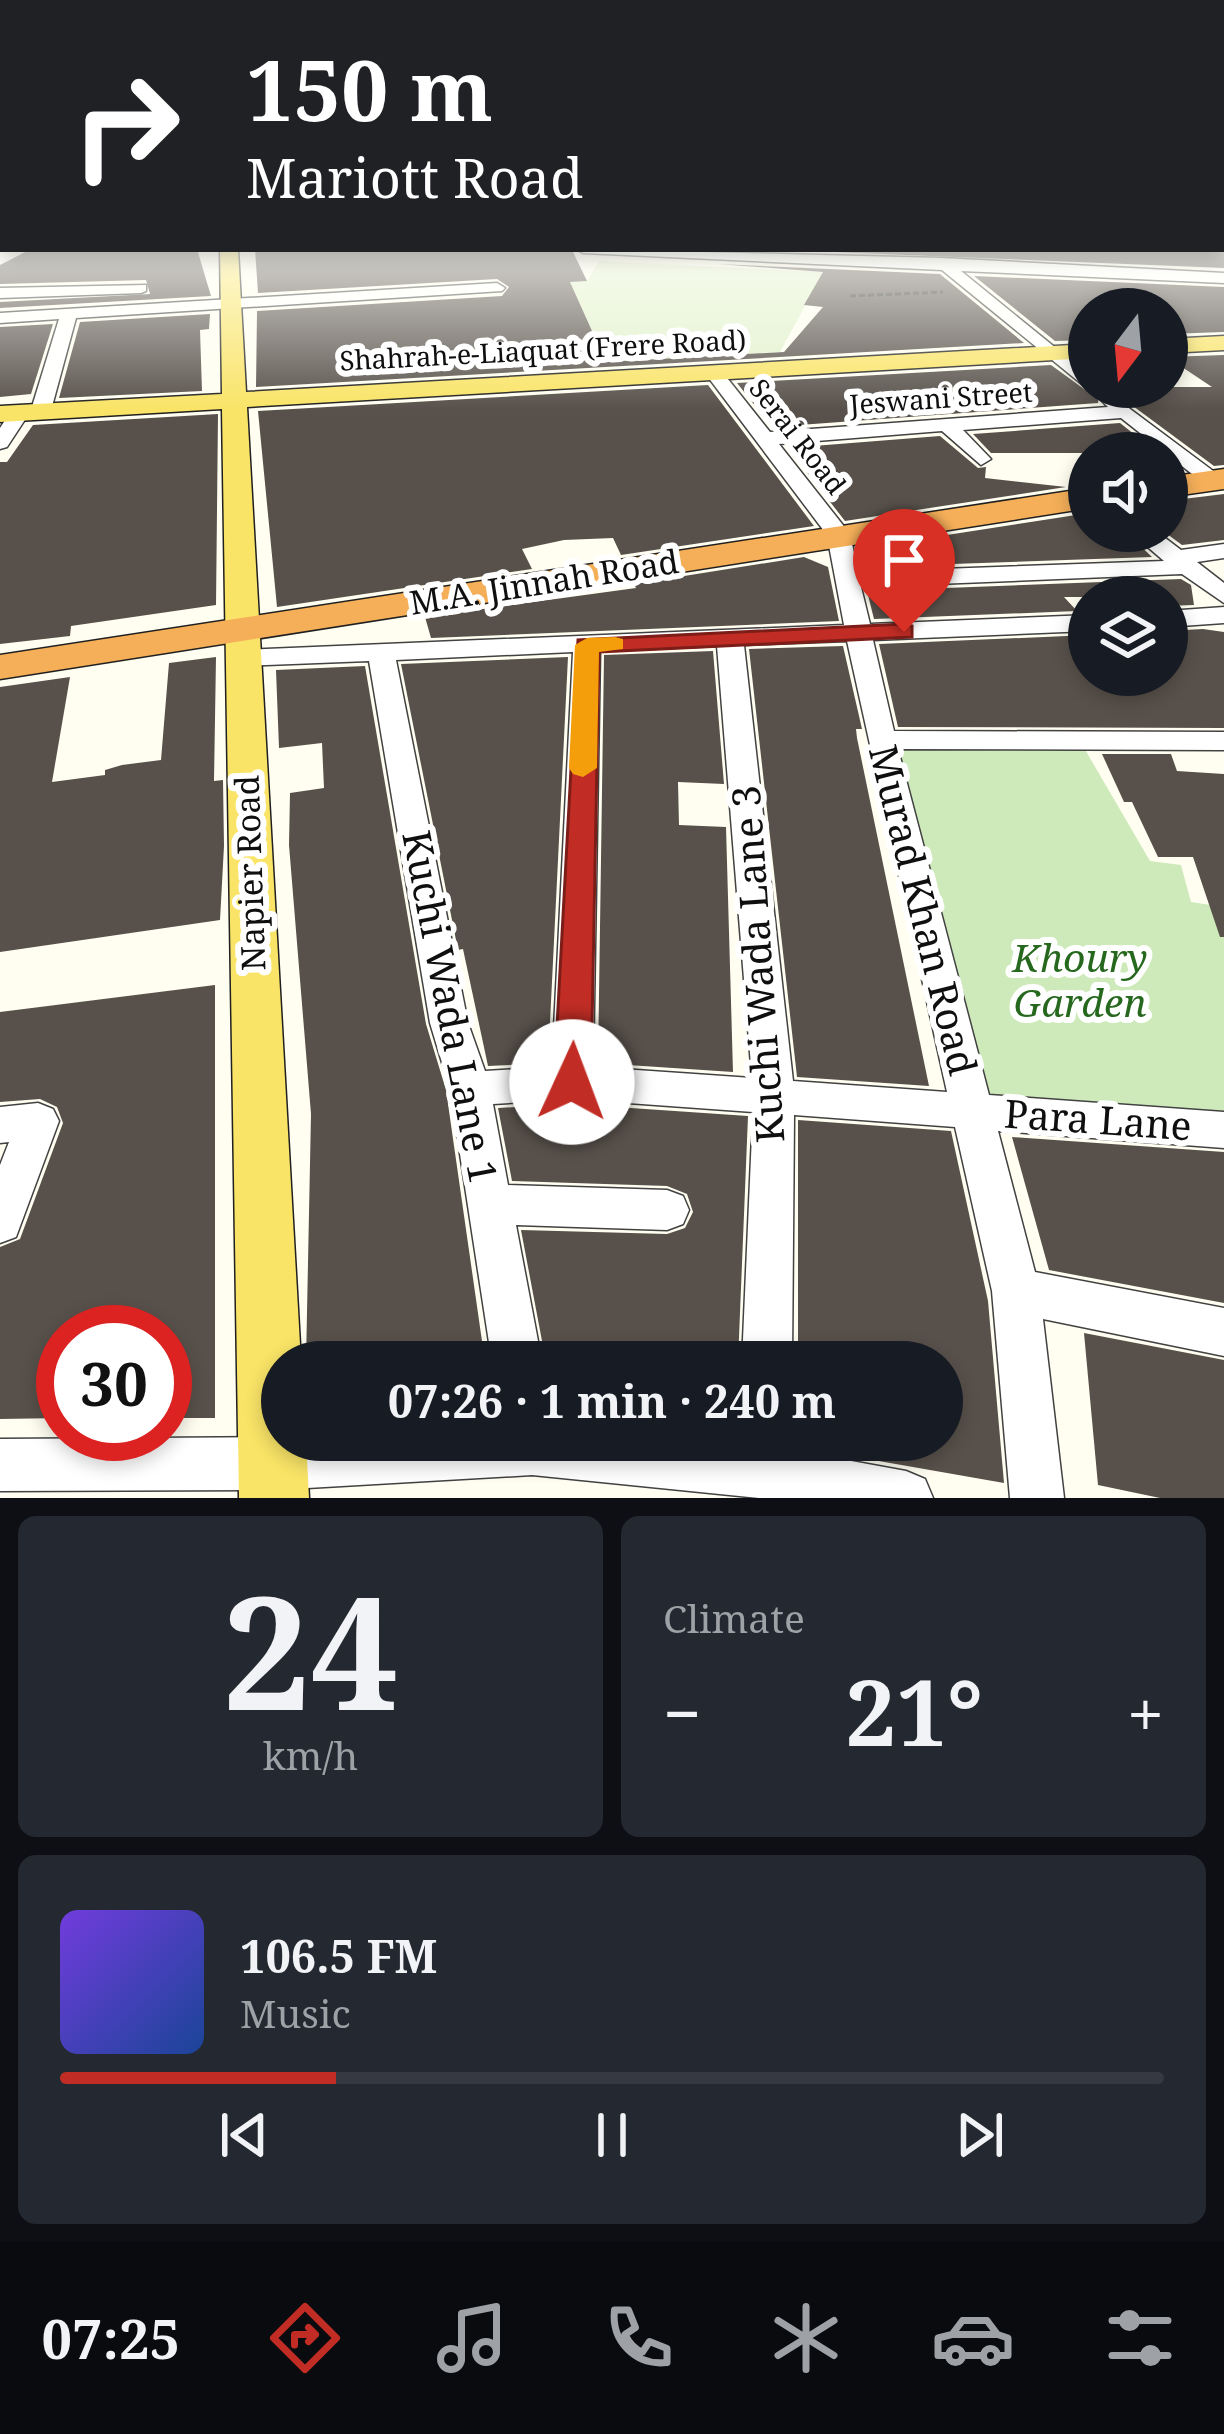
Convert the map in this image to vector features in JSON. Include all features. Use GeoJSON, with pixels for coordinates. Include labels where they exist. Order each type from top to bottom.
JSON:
{"type":"FeatureCollection","features":[{"type":"Feature","properties":{"kind":"highway"},"geometry":{"type":"LineString","coordinates":[[1188,484],[1219,480]]}},
{"type":"Feature","properties":{"kind":"highway","name":"M.A. Jinnah Road"},"geometry":{"type":"LineString","coordinates":[[0,667],[242,645],[838,534],[1068,501]]}},
{"type":"Feature","properties":{"kind":"main road","name":"Napier Road"},"geometry":{"type":"LineString","coordinates":[[230,271],[274,1481]]}},
{"type":"Feature","properties":{"kind":"main road"},"geometry":{"type":"LineString","coordinates":[[1188,345],[1224,343]]}},
{"type":"Feature","properties":{"kind":"main road","name":"Shahrah-e-Liaquat (Frere Road)"},"geometry":{"type":"LineString","coordinates":[[20,412],[1068,352]]}},
{"type":"Feature","properties":{"kind":"street"},"geometry":{"type":"LineString","coordinates":[[955,271],[1068,367]]}},
{"type":"Feature","properties":{"kind":"street"},"geometry":{"type":"LineString","coordinates":[[1129,271],[1224,278]]}},
{"type":"Feature","properties":{"kind":"street"},"geometry":{"type":"LineString","coordinates":[[208,285],[231,293]]}},
{"type":"Feature","properties":{"kind":"street"},"geometry":{"type":"LineString","coordinates":[[0,293],[162,287]]}},
{"type":"Feature","properties":{"kind":"street"},"geometry":{"type":"LineString","coordinates":[[0,317],[231,293],[496,288]]}},
{"type":"Feature","properties":{"kind":"street"},"geometry":{"type":"LineString","coordinates":[[0,442],[20,412],[68,313]]}},
{"type":"Feature","properties":{"kind":"street","name":"Serai Road"},"geometry":{"type":"LineString","coordinates":[[714,373],[838,534]]}},
{"type":"Feature","properties":{"kind":"street"},"geometry":{"type":"LineString","coordinates":[[1119,408],[1219,480]]}},
{"type":"Feature","properties":{"kind":"street","name":"Jeswani Street"},"geometry":{"type":"LineString","coordinates":[[762,440],[1124,412]]}},
{"type":"Feature","properties":{"kind":"street"},"geometry":{"type":"LineString","coordinates":[[947,425],[981,459]]}},
{"type":"Feature","properties":{"kind":"street","name":"Murad Khan Road"},"geometry":{"type":"LineString","coordinates":[[838,534],[881,740],[1016,1291],[1037,1498]]}},
{"type":"Feature","properties":{"kind":"street"},"geometry":{"type":"LineString","coordinates":[[847,580],[1180,563],[1224,551]]}},
{"type":"Feature","properties":{"kind":"street"},"geometry":{"type":"LineString","coordinates":[[1167,552],[1224,595]]}},
{"type":"Feature","properties":{"kind":"street"},"geometry":{"type":"LineString","coordinates":[[1188,618],[1224,615]]}},
{"type":"Feature","properties":{"kind":"street"},"geometry":{"type":"LineString","coordinates":[[242,645],[381,653],[1068,624]]}},
{"type":"Feature","properties":{"kind":"street","name":"Kuchi Wada Lane 3"},"geometry":{"type":"LineString","coordinates":[[730,639],[774,1094],[768,1341]]}},
{"type":"Feature","properties":{"kind":"street"},"geometry":{"type":"LineString","coordinates":[[572,1082],[587,645]]}},
{"type":"Feature","properties":{"kind":"street","name":"Kuchi Wada Lane 1"},"geometry":{"type":"LineString","coordinates":[[381,653],[449,1023],[470,1089],[513,1341]]}},
{"type":"Feature","properties":{"kind":"street"},"geometry":{"type":"LineString","coordinates":[[881,740],[1224,741]]}},
{"type":"Feature","properties":{"kind":"street","name":"Para Lane"},"geometry":{"type":"LineString","coordinates":[[470,1089],[572,1082],[1224,1130]]}},
{"type":"Feature","properties":{"kind":"street"},"geometry":{"type":"LineString","coordinates":[[0,1125],[38,1121],[0,1223]]}},
{"type":"Feature","properties":{"kind":"street"},"geometry":{"type":"LineString","coordinates":[[489,1204],[667,1210]]}},
{"type":"Feature","properties":{"kind":"street"},"geometry":{"type":"LineString","coordinates":[[1016,1291],[1224,1332]]}},
{"type":"Feature","properties":{"kind":"street"},"geometry":{"type":"LineString","coordinates":[[0,1466],[274,1481],[417,1461]]}},
{"type":"Feature","properties":{"kind":"street"},"geometry":{"type":"LineString","coordinates":[[782,1461],[906,1498]]}},
{"type":"Feature","properties":{"kind":"path"},"geometry":{"type":"LineString","coordinates":[[850,296],[973,290]]}},
{"type":"Feature","properties":{"kind":"green space"},"geometry":{"type":"Polygon","coordinates":[[[593,271],[822,272],[780,352],[606,362],[570,282],[587,281],[593,271]]]}},
{"type":"Feature","properties":{"kind":"green space","name":"Khoury Garden"},"geometry":{"type":"Polygon","coordinates":[[[881,740],[1080,741],[1150,861],[1181,865],[1191,902],[1224,907],[1224,1130],[972,1111],[881,740]]]}},
{"type":"Feature","properties":{"kind":"building"},"geometry":{"type":"Polygon","coordinates":[[[0,271],[204,271],[211,296],[0,308],[0,302],[150,294],[146,280],[0,284],[0,271]]]}},
{"type":"Feature","properties":{"kind":"building"},"geometry":{"type":"Polygon","coordinates":[[[256,271],[582,271],[587,281],[570,282],[606,362],[784,352],[823,307],[804,305],[823,272],[809,271],[940,274],[1024,343],[256,387],[257,311],[502,296],[509,287],[497,279],[258,293],[256,271]]]}},
{"type":"Feature","properties":{"kind":"building"},"geometry":{"type":"Polygon","coordinates":[[[974,276],[1224,287],[1224,332],[1188,333],[1188,288],[1068,288],[1068,341],[1055,341],[974,276]]]}},
{"type":"Feature","properties":{"kind":"building"},"geometry":{"type":"Polygon","coordinates":[[[210,314],[209,329],[200,330],[202,391],[59,398],[80,322],[210,314]]]}},
{"type":"Feature","properties":{"kind":"building"},"geometry":{"type":"Polygon","coordinates":[[[53,324],[31,394],[0,397],[0,327],[53,324]]]}},
{"type":"Feature","properties":{"kind":"building"},"geometry":{"type":"Polygon","coordinates":[[[1224,355],[1224,465],[1214,466],[1188,447],[1188,432],[1168,432],[1136,408],[1188,408],[1188,387],[1212,387],[1188,371],[1188,356],[1224,355]]]}},
{"type":"Feature","properties":{"kind":"building"},"geometry":{"type":"Polygon","coordinates":[[[1051,365],[1068,377],[1068,405],[772,427],[737,383],[1051,365]]]}},
{"type":"Feature","properties":{"kind":"building"},"geometry":{"type":"Polygon","coordinates":[[[708,385],[814,526],[621,555],[613,538],[564,540],[522,549],[532,569],[277,607],[258,411],[708,385]]]}},
{"type":"Feature","properties":{"kind":"building"},"geometry":{"type":"Polygon","coordinates":[[[218,414],[216,605],[71,626],[70,636],[0,644],[0,462],[7,462],[33,425],[218,414]]]}},
{"type":"Feature","properties":{"kind":"building"},"geometry":{"type":"Polygon","coordinates":[[[1120,423],[1131,432],[1068,432],[1068,453],[991,453],[973,434],[1120,423]]]}},
{"type":"Feature","properties":{"kind":"building"},"geometry":{"type":"Polygon","coordinates":[[[940,436],[978,468],[986,467],[985,478],[1066,487],[845,521],[788,448],[940,436]]]}},
{"type":"Feature","properties":{"kind":"building"},"geometry":{"type":"Polygon","coordinates":[[[1224,494],[1224,540],[1188,544],[1188,498],[1224,494]]]}},
{"type":"Feature","properties":{"kind":"building"},"geometry":{"type":"Polygon","coordinates":[[[1068,516],[1068,552],[1147,552],[1152,557],[865,567],[863,548],[1068,516]]]}},
{"type":"Feature","properties":{"kind":"building"},"geometry":{"type":"Polygon","coordinates":[[[804,557],[828,567],[839,621],[431,638],[425,617],[636,588],[634,584],[804,557]]]}},
{"type":"Feature","properties":{"kind":"building"},"geometry":{"type":"Polygon","coordinates":[[[1068,583],[1068,597],[1064,597],[1068,611],[874,619],[867,591],[1068,583]]]}},
{"type":"Feature","properties":{"kind":"building"},"geometry":{"type":"Polygon","coordinates":[[[1188,583],[1191,585],[1194,605],[1188,605],[1188,583]]]}},
{"type":"Feature","properties":{"kind":"building"},"geometry":{"type":"Polygon","coordinates":[[[1188,630],[1224,632],[1224,728],[898,727],[879,644],[1068,636],[1068,696],[1188,696],[1188,630]]]}},
{"type":"Feature","properties":{"kind":"building"},"geometry":{"type":"Polygon","coordinates":[[[843,646],[862,729],[856,729],[857,738],[929,1086],[797,1077],[749,649],[843,646]]]}},
{"type":"Feature","properties":{"kind":"building"},"geometry":{"type":"Polygon","coordinates":[[[713,651],[724,784],[678,782],[679,825],[726,827],[733,1072],[598,1063],[604,655],[713,651]]]}},
{"type":"Feature","properties":{"kind":"building"},"geometry":{"type":"Polygon","coordinates":[[[216,657],[214,781],[223,780],[220,920],[0,952],[0,687],[70,677],[52,782],[105,775],[105,770],[122,765],[161,760],[169,663],[216,657]]]}},
{"type":"Feature","properties":{"kind":"building"},"geometry":{"type":"Polygon","coordinates":[[[568,657],[548,1063],[488,1066],[463,949],[458,950],[401,664],[568,657]]]}},
{"type":"Feature","properties":{"kind":"building"},"geometry":{"type":"Polygon","coordinates":[[[365,666],[426,1024],[446,1090],[482,1341],[306,1341],[311,1114],[289,845],[290,793],[324,788],[322,743],[279,748],[276,670],[365,666]]]}},
{"type":"Feature","properties":{"kind":"building"},"geometry":{"type":"Polygon","coordinates":[[[1102,754],[1171,754],[1177,771],[1224,774],[1224,937],[1220,937],[1193,857],[1158,857],[1102,754]]]}},
{"type":"Feature","properties":{"kind":"building"},"geometry":{"type":"Polygon","coordinates":[[[215,985],[215,1418],[192,1418],[192,1305],[36,1305],[36,1418],[0,1419],[0,1247],[20,1239],[63,1123],[57,1107],[40,1099],[0,1102],[0,1012],[215,985]]]}},
{"type":"Feature","properties":{"kind":"building"},"geometry":{"type":"Polygon","coordinates":[[[572,1104],[748,1116],[739,1341],[542,1341],[521,1230],[667,1234],[685,1228],[693,1212],[687,1194],[667,1186],[512,1181],[498,1108],[572,1104]]]}},
{"type":"Feature","properties":{"kind":"building"},"geometry":{"type":"Polygon","coordinates":[[[798,1120],[951,1131],[988,1301],[1004,1483],[879,1461],[963,1461],[963,1341],[798,1341],[798,1120]]]}},
{"type":"Feature","properties":{"kind":"building"},"geometry":{"type":"Polygon","coordinates":[[[1012,1137],[1224,1152],[1224,1303],[1049,1270],[1012,1137]]]}},
{"type":"Feature","properties":{"kind":"building"},"geometry":{"type":"Polygon","coordinates":[[[1084,1333],[1224,1360],[1224,1498],[1160,1498],[1098,1485],[1084,1333]]]}},
{"type":"Feature","properties":{"kind":"slow traffic"},"geometry":{"type":"LineString","coordinates":[[583,768],[587,645],[615,644]]}},
{"type":"Feature","properties":{"kind":"route"},"geometry":{"type":"LineString","coordinates":[[572,1082],[587,645],[904,632]]}}]}
